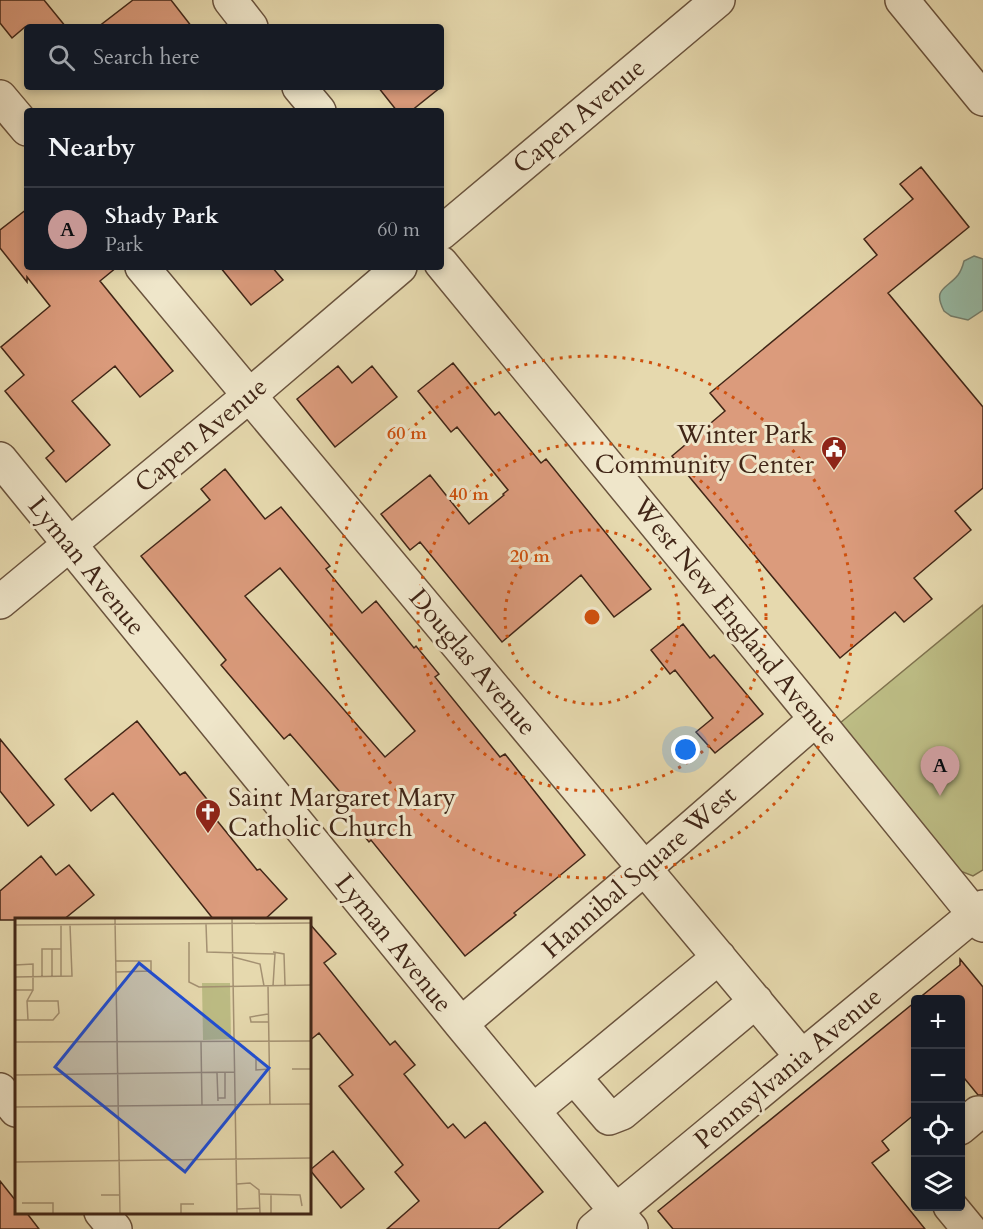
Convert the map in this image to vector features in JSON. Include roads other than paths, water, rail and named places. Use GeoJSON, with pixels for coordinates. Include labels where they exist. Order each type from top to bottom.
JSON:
{"type":"FeatureCollection","features":[{"type":"Feature","properties":{"kind":"street"},"geometry":{"type":"LineString","coordinates":[[230,0],[249,24]]}},
{"type":"Feature","properties":{"kind":"street","name":"Capen Avenue"},"geometry":{"type":"LineString","coordinates":[[444,230],[718,0]]}},
{"type":"Feature","properties":{"kind":"street"},"geometry":{"type":"LineString","coordinates":[[902,0],[983,99]]}},
{"type":"Feature","properties":{"kind":"street"},"geometry":{"type":"LineString","coordinates":[[302,90],[316,108]]}},
{"type":"Feature","properties":{"kind":"street"},"geometry":{"type":"LineString","coordinates":[[0,97],[24,125]]}},
{"type":"Feature","properties":{"kind":"street","name":"West New England Avenue"},"geometry":{"type":"LineString","coordinates":[[444,267],[980,916]]}},
{"type":"Feature","properties":{"kind":"street","name":"Douglas Avenue"},"geometry":{"type":"LineString","coordinates":[[145,270],[802,1057]]}},
{"type":"Feature","properties":{"kind":"street","name":"Capen Avenue"},"geometry":{"type":"LineString","coordinates":[[0,602],[396,270]]}},
{"type":"Feature","properties":{"kind":"street","name":"Lyman Avenue"},"geometry":{"type":"LineString","coordinates":[[0,459],[533,1111],[613,1223]]}},
{"type":"Feature","properties":{"kind":"street","name":"Hannibal Square West"},"geometry":{"type":"LineString","coordinates":[[461,1024],[816,719]]}},
{"type":"Feature","properties":{"kind":"street","name":"Pennsylvania Avenue"},"geometry":{"type":"LineString","coordinates":[[613,1223],[802,1057],[980,916]]}},
{"type":"Feature","properties":{"kind":"street"},"geometry":{"type":"LineString","coordinates":[[533,1111],[719,957]]}},
{"type":"Feature","properties":{"kind":"street"},"geometry":{"type":"LineString","coordinates":[[574,1077],[609,1118],[615,1116],[622,1113],[756,1001]]}},
{"type":"Feature","properties":{"kind":"street"},"geometry":{"type":"LineString","coordinates":[[0,1090],[15,1109]]}},
{"type":"Feature","properties":{"kind":"street"},"geometry":{"type":"LineString","coordinates":[[954,1211],[969,1229]]}},
{"type":"Feature","properties":{"kind":"street"},"geometry":{"type":"LineString","coordinates":[[103,1214],[115,1229]]}},
{"type":"Feature","properties":{"kind":"place","name":"Winter Park Community Center"},"geometry":{"type":"Point","coordinates":[834,472]}},
{"type":"Feature","properties":{"kind":"place","name":"Shady Park"},"geometry":{"type":"Point","coordinates":[940,796]}},
{"type":"Feature","properties":{"kind":"place","name":"Saint Margaret Mary Catholic Church"},"geometry":{"type":"Point","coordinates":[208,835]}}]}
